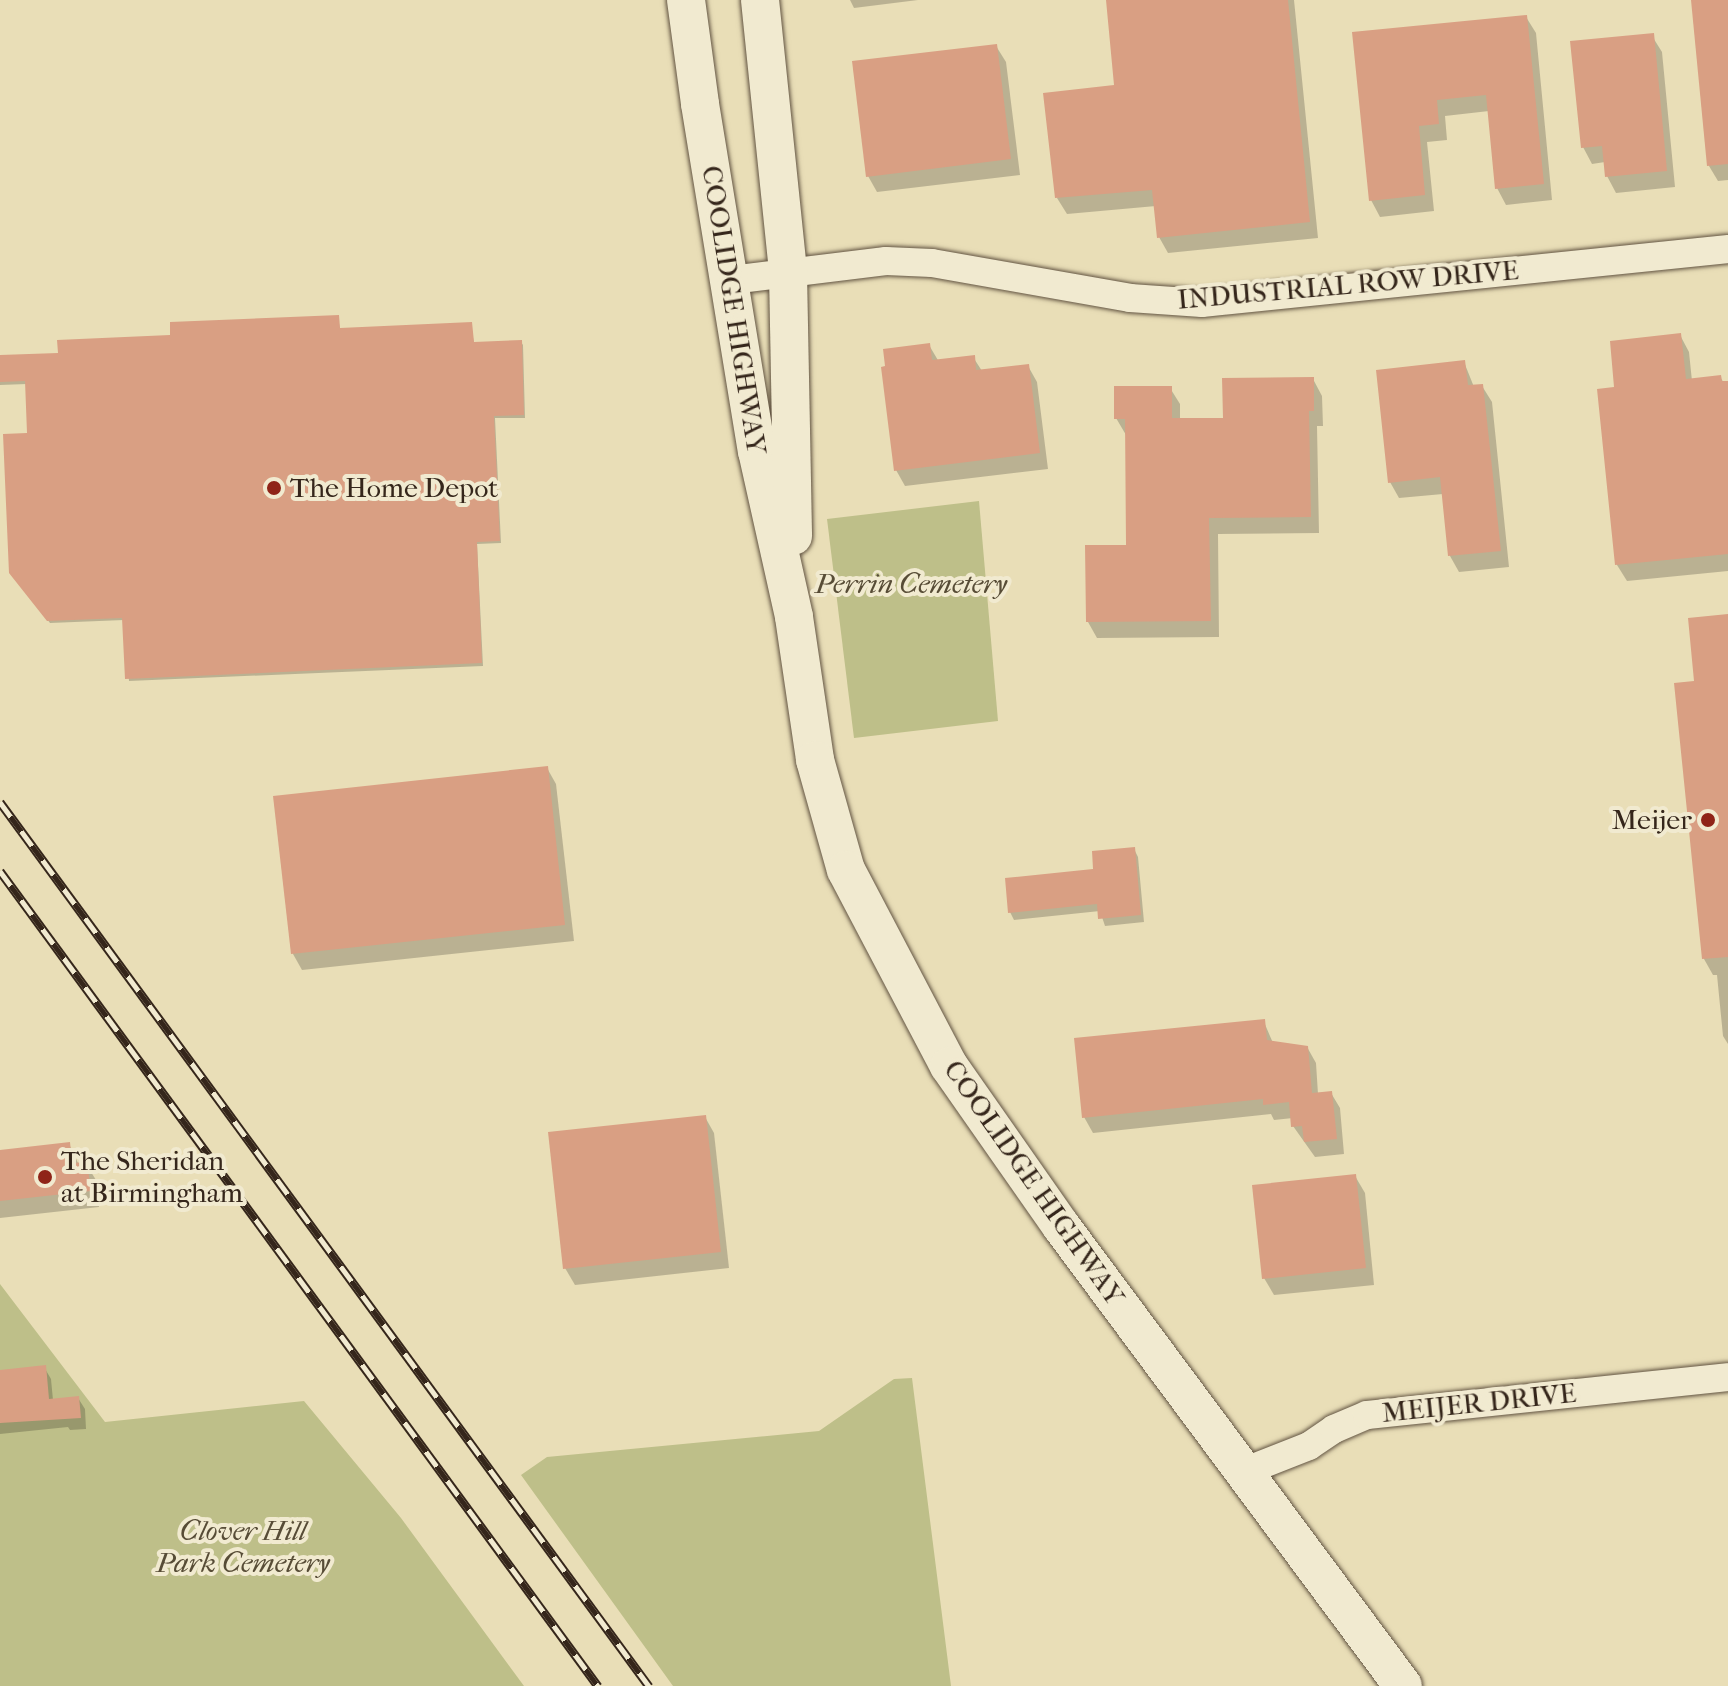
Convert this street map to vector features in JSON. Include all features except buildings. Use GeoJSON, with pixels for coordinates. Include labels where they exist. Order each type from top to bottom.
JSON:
{"type":"FeatureCollection","features":[{"type":"Feature","properties":{"kind":"main road","name":"COOLIDGE HIGHWAY"},"geometry":{"type":"LineString","coordinates":[[686,0],[757,451],[794,617],[815,760],[841,856],[903,984],[949,1066],[1061,1226],[1403,1686]]}},
{"type":"Feature","properties":{"kind":"main road","name":"COOLIDGE HIGHWAY"},"geometry":{"type":"LineString","coordinates":[[760,0],[788,273],[794,617]]}},
{"type":"Feature","properties":{"kind":"street","name":"INDUSTRIAL ROW DRIVE"},"geometry":{"type":"LineString","coordinates":[[731,280],[886,261],[932,263],[1130,298],[1202,303],[1728,249]]}},
{"type":"Feature","properties":{"kind":"street","name":"MEIJER DRIVE"},"geometry":{"type":"LineString","coordinates":[[1243,1472],[1309,1446],[1334,1429],[1367,1415],[1728,1377]]}},
{"type":"Feature","properties":{"kind":"green space","name":"Perrin Cemetery"},"geometry":{"type":"Polygon","coordinates":[[[979,501],[998,721],[854,738],[827,519],[979,501]]]}},
{"type":"Feature","properties":{"kind":"green space","name":"Clover Hill Park Cemetery"},"geometry":{"type":"Polygon","coordinates":[[[0,1284],[105,1422],[304,1401],[401,1518],[524,1686],[0,1686],[0,1284]]]}},
{"type":"Feature","properties":{"kind":"green space"},"geometry":{"type":"Polygon","coordinates":[[[912,1378],[951,1686],[673,1686],[521,1475],[547,1457],[819,1431],[894,1379],[912,1378]]]}},
{"type":"Feature","properties":{"kind":"railway"},"geometry":{"type":"LineString","coordinates":[[0,802],[649,1686]]}},
{"type":"Feature","properties":{"kind":"railway"},"geometry":{"type":"LineString","coordinates":[[0,871],[598,1686]]}},
{"type":"Feature","properties":{"kind":"place","name":"The Home Depot"},"geometry":{"type":"Point","coordinates":[274,488]}},
{"type":"Feature","properties":{"kind":"place","name":"Meijer"},"geometry":{"type":"Point","coordinates":[1708,820]}},
{"type":"Feature","properties":{"kind":"place","name":"The Sheridan at Birmingham"},"geometry":{"type":"Point","coordinates":[45,1177]}}]}
